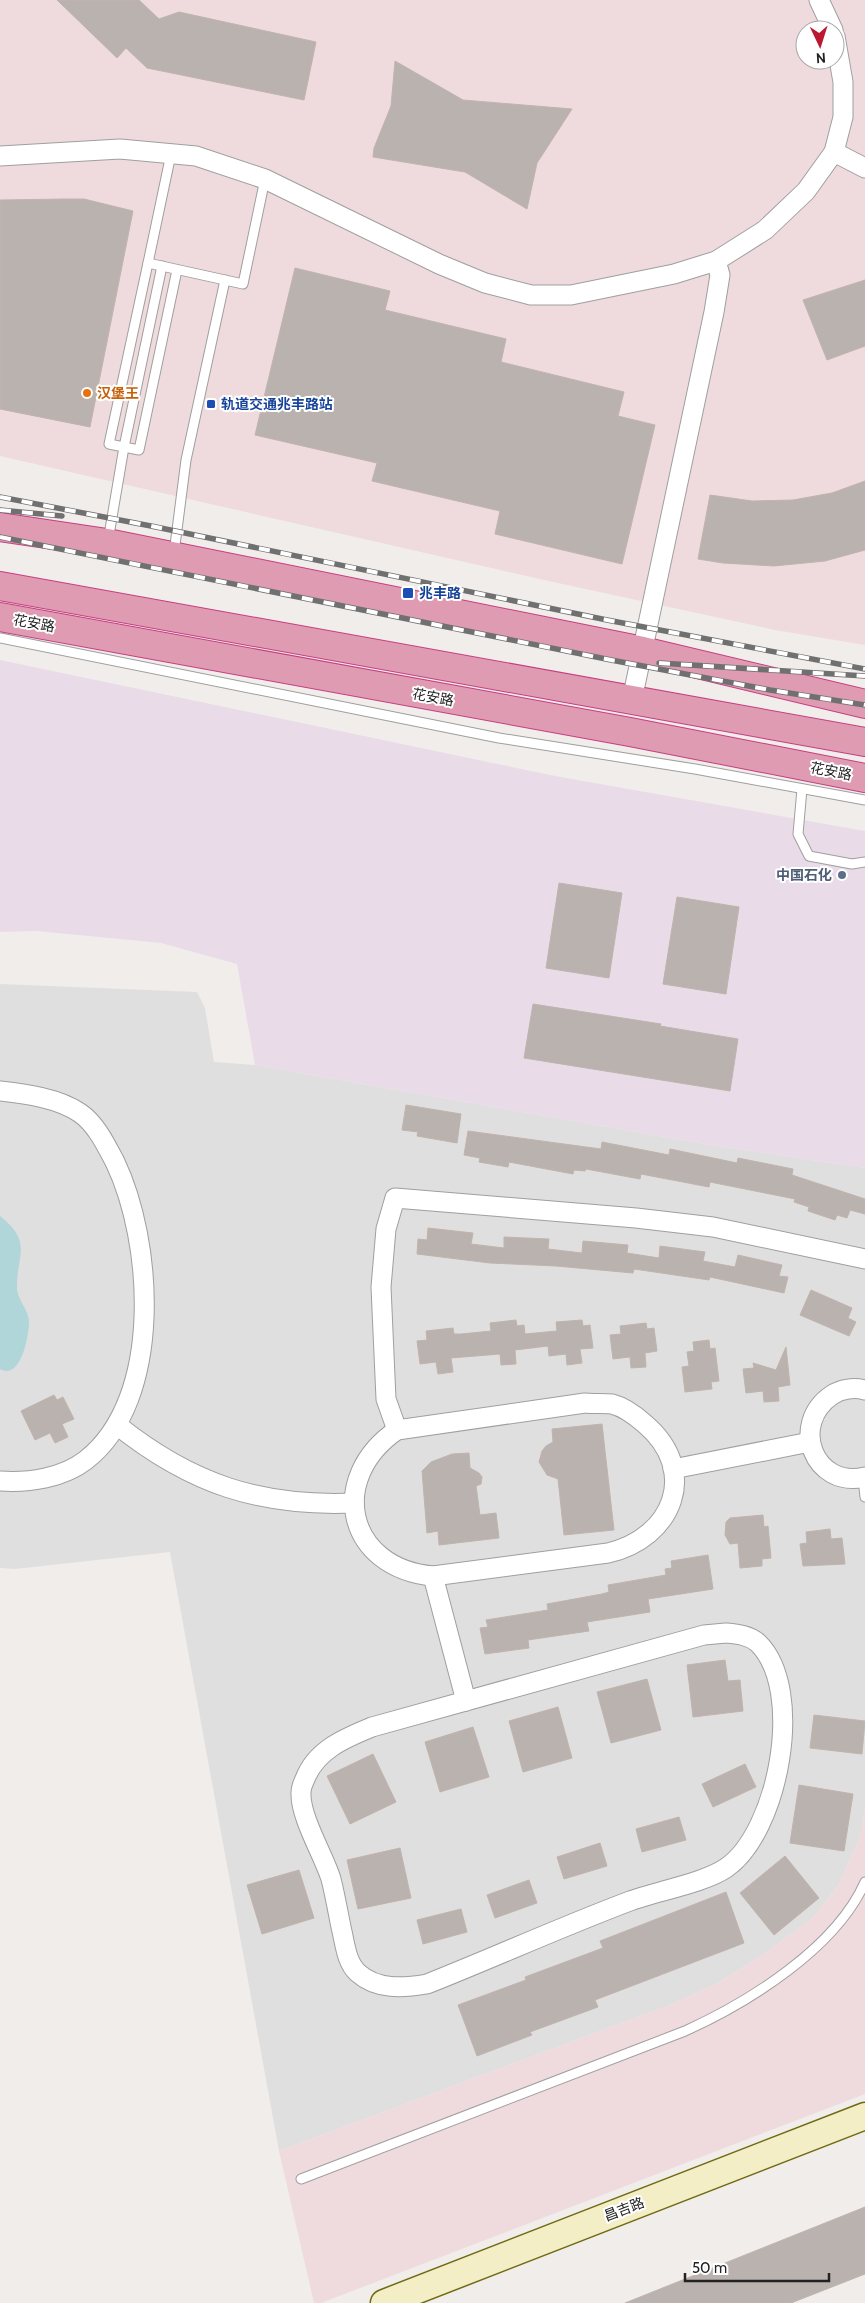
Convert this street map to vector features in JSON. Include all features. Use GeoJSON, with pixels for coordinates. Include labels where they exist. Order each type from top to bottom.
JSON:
{"type":"FeatureCollection","features":[{"type":"Feature","properties":{"kind":"highway"},"geometry":{"type":"LineString","coordinates":[[0,527],[107,543],[643,651],[865,704]]}},
{"type":"Feature","properties":{"kind":"highway"},"geometry":{"type":"LineString","coordinates":[[0,586],[865,742]]}},
{"type":"Feature","properties":{"kind":"highway","name":"花安路"},"geometry":{"type":"LineString","coordinates":[[0,617],[865,778]]}},
{"type":"Feature","properties":{"kind":"street"},"geometry":{"type":"LineString","coordinates":[[819,0],[828,20]]}},
{"type":"Feature","properties":{"kind":"street"},"geometry":{"type":"LineString","coordinates":[[0,156],[120,150],[196,156],[265,179],[440,264],[485,283],[531,295],[571,295],[618,287],[674,274],[716,261],[765,230],[806,191],[834,152],[843,117],[843,82],[841,70]]}},
{"type":"Feature","properties":{"kind":"street"},"geometry":{"type":"LineString","coordinates":[[834,152],[865,168]]}},
{"type":"Feature","properties":{"kind":"street"},"geometry":{"type":"LineString","coordinates":[[633,695],[714,312],[720,275],[716,261]]}},
{"type":"Feature","properties":{"kind":"street"},"geometry":{"type":"LineString","coordinates":[[0,1091],[25,1094],[58,1103],[80,1113],[97,1131],[124,1182],[138,1228],[144,1264],[145,1303],[141,1343],[132,1390],[117,1425],[91,1455],[68,1472],[22,1482],[0,1481]]}},
{"type":"Feature","properties":{"kind":"street"},"geometry":{"type":"LineString","coordinates":[[397,1430],[386,1399],[381,1287],[386,1229],[395,1198],[636,1218],[713,1227],[865,1259]]}},
{"type":"Feature","properties":{"kind":"street"},"geometry":{"type":"LineString","coordinates":[[864,1477],[845,1478],[829,1471],[816,1458],[810,1442],[810,1421],[820,1403],[838,1391],[858,1388],[865,1390]]}},
{"type":"Feature","properties":{"kind":"street"},"geometry":{"type":"LineString","coordinates":[[585,1403],[613,1404],[634,1415],[654,1432],[667,1450],[673,1468],[671,1503],[661,1522],[646,1538],[627,1549],[608,1554],[433,1576],[413,1574],[381,1558],[366,1543],[358,1525],[354,1503],[357,1480],[366,1458],[380,1441],[397,1430],[585,1403]]}},
{"type":"Feature","properties":{"kind":"street"},"geometry":{"type":"LineString","coordinates":[[117,1425],[163,1458],[211,1482],[232,1490],[267,1499],[300,1503],[354,1503]]}},
{"type":"Feature","properties":{"kind":"street"},"geometry":{"type":"LineString","coordinates":[[673,1468],[810,1442]]}},
{"type":"Feature","properties":{"kind":"street"},"geometry":{"type":"LineString","coordinates":[[433,1576],[466,1701]]}},
{"type":"Feature","properties":{"kind":"street"},"geometry":{"type":"LineString","coordinates":[[726,1633],[744,1635],[757,1643],[768,1657],[779,1679],[784,1725],[781,1754],[775,1782],[754,1835],[747,1847],[726,1868],[630,1901],[426,1984],[407,1987],[381,1985],[367,1980],[357,1972],[348,1958],[331,1879],[306,1815],[301,1794],[304,1779],[313,1763],[346,1737],[372,1727],[466,1701],[704,1635],[726,1633]]}},
{"type":"Feature","properties":{"kind":"street","name":"昌吉路"},"geometry":{"type":"LineString","coordinates":[[384,2303],[865,2116]]}},
{"type":"Feature","properties":{"kind":"lane"},"geometry":{"type":"LineString","coordinates":[[171,154],[109,444],[139,450],[178,270]]}},
{"type":"Feature","properties":{"kind":"lane"},"geometry":{"type":"LineString","coordinates":[[148,264],[243,284],[265,179]]}},
{"type":"Feature","properties":{"kind":"lane"},"geometry":{"type":"LineString","coordinates":[[107,543],[124,447],[162,266]]}},
{"type":"Feature","properties":{"kind":"lane"},"geometry":{"type":"LineString","coordinates":[[174,556],[186,460],[225,280]]}},
{"type":"Feature","properties":{"kind":"lane"},"geometry":{"type":"LineString","coordinates":[[0,638],[499,738],[865,800]]}},
{"type":"Feature","properties":{"kind":"lane"},"geometry":{"type":"LineString","coordinates":[[802,789],[798,834],[809,856],[852,864],[865,862]]}},
{"type":"Feature","properties":{"kind":"lane"},"geometry":{"type":"LineString","coordinates":[[864,1477],[865,1497]]}},
{"type":"Feature","properties":{"kind":"lane"},"geometry":{"type":"LineString","coordinates":[[301,2179],[717,2017],[770,1984],[813,1949],[842,1921],[865,1882]]}},
{"type":"Feature","properties":{"kind":"shaded area"},"geometry":{"type":"Polygon","coordinates":[[[0,0],[865,0],[865,645],[775,630],[544,580],[0,456],[0,0]]]}},
{"type":"Feature","properties":{"kind":"shaded area"},"geometry":{"type":"Polygon","coordinates":[[[0,660],[555,776],[865,831],[865,1168],[711,1145],[255,1065],[237,964],[161,943],[37,931],[0,932],[0,660]]]}},
{"type":"Feature","properties":{"kind":"shaded area"},"geometry":{"type":"Polygon","coordinates":[[[0,984],[197,992],[205,1008],[214,1062],[255,1065],[711,1145],[865,1168],[865,1810],[859,1840],[839,1884],[814,1917],[764,1954],[718,1983],[670,2005],[279,2151],[170,1552],[15,1569],[0,1568],[0,984]]]}},
{"type":"Feature","properties":{"kind":"shaded area"},"geometry":{"type":"Polygon","coordinates":[[[865,1810],[865,2094],[321,2303],[314,2303],[279,2151],[670,2005],[718,1983],[764,1954],[814,1917],[839,1884],[859,1840],[865,1810]]]}},
{"type":"Feature","properties":{"kind":"water"},"geometry":{"type":"Polygon","coordinates":[[[0,1216],[17,1234],[20,1242],[21,1250],[17,1289],[19,1298],[29,1318],[27,1337],[22,1355],[13,1369],[7,1371],[0,1369],[0,1216]]]}},
{"type":"Feature","properties":{"kind":"building"},"geometry":{"type":"Polygon","coordinates":[[[57,0],[139,0],[159,19],[179,12],[316,42],[304,100],[147,68],[126,48],[117,58],[57,0]]]}},
{"type":"Feature","properties":{"kind":"building"},"geometry":{"type":"Polygon","coordinates":[[[395,61],[463,100],[572,109],[537,163],[527,209],[465,172],[373,157],[374,148],[391,106],[395,61]]]}},
{"type":"Feature","properties":{"kind":"building"},"geometry":{"type":"Polygon","coordinates":[[[84,199],[133,211],[90,427],[0,409],[0,200],[84,199]]]}},
{"type":"Feature","properties":{"kind":"building"},"geometry":{"type":"Polygon","coordinates":[[[295,268],[390,291],[385,310],[506,339],[501,362],[624,392],[618,416],[655,425],[622,564],[495,534],[500,511],[372,481],[377,463],[255,435],[295,268]]]}},
{"type":"Feature","properties":{"kind":"building"},"geometry":{"type":"Polygon","coordinates":[[[865,280],[865,346],[827,360],[803,300],[865,280]]]}},
{"type":"Feature","properties":{"kind":"building"},"geometry":{"type":"Polygon","coordinates":[[[865,481],[865,550],[825,561],[774,566],[723,563],[698,559],[710,495],[752,501],[793,500],[832,493],[865,481]]]}},
{"type":"Feature","properties":{"kind":"building"},"geometry":{"type":"Polygon","coordinates":[[[559,883],[622,893],[609,978],[546,968],[559,883]]]}},
{"type":"Feature","properties":{"kind":"building"},"geometry":{"type":"Polygon","coordinates":[[[677,897],[739,907],[726,994],[663,984],[677,897]]]}},
{"type":"Feature","properties":{"kind":"building"},"geometry":{"type":"Polygon","coordinates":[[[533,1004],[661,1024],[660,1026],[738,1039],[730,1091],[524,1058],[533,1004]]]}},
{"type":"Feature","properties":{"kind":"building"},"geometry":{"type":"Polygon","coordinates":[[[406,1105],[461,1114],[457,1143],[417,1136],[418,1132],[402,1130],[406,1105]]]}},
{"type":"Feature","properties":{"kind":"building"},"geometry":{"type":"Polygon","coordinates":[[[468,1131],[601,1149],[602,1142],[669,1155],[670,1149],[737,1163],[738,1158],[793,1169],[792,1175],[865,1199],[865,1214],[850,1210],[847,1218],[837,1215],[835,1220],[808,1211],[809,1207],[794,1202],[795,1199],[710,1182],[709,1187],[641,1174],[640,1179],[586,1169],[585,1171],[574,1170],[573,1174],[509,1162],[508,1167],[479,1162],[480,1158],[464,1155],[468,1131]]]}},
{"type":"Feature","properties":{"kind":"building"},"geometry":{"type":"Polygon","coordinates":[[[428,1228],[473,1233],[471,1244],[504,1248],[504,1237],[549,1239],[548,1249],[582,1253],[583,1241],[628,1245],[627,1253],[659,1258],[660,1246],[705,1252],[703,1261],[735,1267],[738,1255],[782,1265],[779,1276],[788,1277],[784,1293],[710,1277],[709,1280],[634,1269],[633,1273],[556,1266],[490,1263],[417,1254],[418,1239],[427,1240],[428,1228]]]}},
{"type":"Feature","properties":{"kind":"building"},"geometry":{"type":"Polygon","coordinates":[[[811,1290],[852,1308],[848,1318],[856,1322],[849,1336],[800,1315],[811,1290]]]}},
{"type":"Feature","properties":{"kind":"building"},"geometry":{"type":"Polygon","coordinates":[[[516,1320],[517,1326],[524,1325],[525,1334],[557,1331],[556,1322],[582,1320],[583,1326],[590,1325],[593,1348],[580,1349],[582,1363],[567,1365],[566,1354],[549,1356],[548,1346],[515,1350],[516,1364],[501,1365],[500,1354],[451,1358],[453,1372],[438,1374],[436,1362],[420,1364],[417,1341],[427,1340],[426,1331],[453,1328],[454,1334],[461,1334],[491,1331],[490,1323],[516,1320]]]}},
{"type":"Feature","properties":{"kind":"building"},"geometry":{"type":"Polygon","coordinates":[[[646,1323],[647,1329],[654,1328],[657,1351],[645,1353],[646,1367],[631,1368],[630,1357],[613,1359],[610,1335],[621,1334],[620,1326],[646,1323]]]}},
{"type":"Feature","properties":{"kind":"building"},"geometry":{"type":"Polygon","coordinates":[[[709,1340],[710,1349],[715,1348],[719,1381],[711,1382],[712,1389],[685,1392],[682,1367],[689,1366],[687,1352],[694,1351],[693,1342],[709,1340]]]}},
{"type":"Feature","properties":{"kind":"building"},"geometry":{"type":"Polygon","coordinates":[[[786,1347],[790,1385],[778,1387],[779,1401],[764,1402],[763,1391],[746,1393],[743,1369],[754,1368],[753,1363],[776,1370],[786,1347]]]}},
{"type":"Feature","properties":{"kind":"building"},"geometry":{"type":"Polygon","coordinates":[[[54,1395],[57,1400],[63,1397],[74,1419],[62,1424],[68,1437],[55,1443],[50,1433],[35,1440],[21,1411],[54,1395]]]}},
{"type":"Feature","properties":{"kind":"building"},"geometry":{"type":"Polygon","coordinates":[[[602,1424],[614,1530],[564,1535],[558,1479],[547,1475],[539,1462],[542,1451],[553,1442],[552,1429],[602,1424]]]}},
{"type":"Feature","properties":{"kind":"building"},"geometry":{"type":"Polygon","coordinates":[[[469,1453],[470,1468],[482,1477],[481,1484],[476,1486],[480,1515],[496,1513],[499,1538],[439,1545],[438,1531],[427,1533],[422,1471],[431,1462],[452,1454],[469,1453]]]}},
{"type":"Feature","properties":{"kind":"building"},"geometry":{"type":"Polygon","coordinates":[[[763,1515],[764,1527],[768,1526],[771,1558],[762,1559],[762,1566],[740,1568],[738,1543],[730,1544],[725,1535],[726,1522],[730,1518],[763,1515]]]}},
{"type":"Feature","properties":{"kind":"building"},"geometry":{"type":"Polygon","coordinates":[[[830,1529],[831,1539],[842,1538],[845,1564],[803,1566],[800,1544],[807,1543],[806,1532],[830,1529]]]}},
{"type":"Feature","properties":{"kind":"building"},"geometry":{"type":"Polygon","coordinates":[[[708,1555],[713,1589],[648,1599],[650,1612],[587,1622],[589,1631],[528,1640],[529,1648],[485,1654],[480,1628],[488,1627],[486,1620],[548,1610],[547,1604],[609,1592],[608,1585],[666,1575],[665,1569],[672,1568],[671,1561],[708,1555]]]}},
{"type":"Feature","properties":{"kind":"building"},"geometry":{"type":"Polygon","coordinates":[[[725,1660],[728,1681],[740,1680],[743,1711],[693,1717],[687,1665],[725,1660]]]}},
{"type":"Feature","properties":{"kind":"building"},"geometry":{"type":"Polygon","coordinates":[[[647,1679],[661,1730],[611,1743],[597,1692],[647,1679]]]}},
{"type":"Feature","properties":{"kind":"building"},"geometry":{"type":"Polygon","coordinates":[[[558,1707],[572,1758],[523,1772],[509,1721],[558,1707]]]}},
{"type":"Feature","properties":{"kind":"building"},"geometry":{"type":"Polygon","coordinates":[[[814,1715],[865,1721],[862,1754],[810,1748],[814,1715]]]}},
{"type":"Feature","properties":{"kind":"building"},"geometry":{"type":"Polygon","coordinates":[[[473,1727],[489,1777],[440,1792],[425,1742],[473,1727]]]}},
{"type":"Feature","properties":{"kind":"building"},"geometry":{"type":"Polygon","coordinates":[[[373,1754],[396,1802],[350,1824],[327,1776],[373,1754]]]}},
{"type":"Feature","properties":{"kind":"building"},"geometry":{"type":"Polygon","coordinates":[[[745,1764],[756,1787],[713,1807],[702,1784],[745,1764]]]}},
{"type":"Feature","properties":{"kind":"building"},"geometry":{"type":"Polygon","coordinates":[[[799,1785],[853,1794],[844,1851],[790,1843],[799,1785]]]}},
{"type":"Feature","properties":{"kind":"building"},"geometry":{"type":"Polygon","coordinates":[[[679,1817],[686,1840],[642,1852],[636,1829],[679,1817]]]}},
{"type":"Feature","properties":{"kind":"building"},"geometry":{"type":"Polygon","coordinates":[[[600,1843],[607,1866],[564,1879],[557,1857],[600,1843]]]}},
{"type":"Feature","properties":{"kind":"building"},"geometry":{"type":"Polygon","coordinates":[[[400,1848],[411,1898],[358,1909],[347,1860],[400,1848]]]}},
{"type":"Feature","properties":{"kind":"building"},"geometry":{"type":"Polygon","coordinates":[[[785,1856],[819,1898],[774,1935],[740,1893],[785,1856]]]}},
{"type":"Feature","properties":{"kind":"building"},"geometry":{"type":"Polygon","coordinates":[[[299,1870],[314,1918],[262,1934],[247,1885],[299,1870]]]}},
{"type":"Feature","properties":{"kind":"building"},"geometry":{"type":"Polygon","coordinates":[[[529,1880],[537,1903],[495,1918],[487,1895],[529,1880]]]}},
{"type":"Feature","properties":{"kind":"building"},"geometry":{"type":"Polygon","coordinates":[[[726,1892],[744,1943],[595,2000],[598,2007],[530,2032],[532,2035],[477,2056],[458,2005],[526,1980],[525,1977],[603,1948],[600,1941],[726,1892]]]}},
{"type":"Feature","properties":{"kind":"building"},"geometry":{"type":"Polygon","coordinates":[[[461,1909],[467,1932],[423,1944],[417,1920],[461,1909]]]}},
{"type":"Feature","properties":{"kind":"building"},"geometry":{"type":"Polygon","coordinates":[[[865,2207],[865,2274],[791,2303],[625,2303],[865,2207]]]}},
{"type":"Feature","properties":{"kind":"railway"},"geometry":{"type":"LineString","coordinates":[[0,497],[151,526],[607,620],[865,669]]}},
{"type":"Feature","properties":{"kind":"railway"},"geometry":{"type":"LineString","coordinates":[[0,510],[62,516]]}},
{"type":"Feature","properties":{"kind":"railway"},"geometry":{"type":"LineString","coordinates":[[0,537],[611,660],[770,690],[865,705]]}},
{"type":"Feature","properties":{"kind":"railway"},"geometry":{"type":"LineString","coordinates":[[659,663],[865,676]]}},
{"type":"Feature","properties":{"kind":"place","name":"汉堡王"},"geometry":{"type":"Point","coordinates":[87,393]}},
{"type":"Feature","properties":{"kind":"place","name":"轨道交通兆丰路站"},"geometry":{"type":"Point","coordinates":[211,404]}},
{"type":"Feature","properties":{"kind":"place","name":"兆丰路"},"geometry":{"type":"Point","coordinates":[408,593]}},
{"type":"Feature","properties":{"kind":"place","name":"中国石化"},"geometry":{"type":"Point","coordinates":[842,875]}}]}
